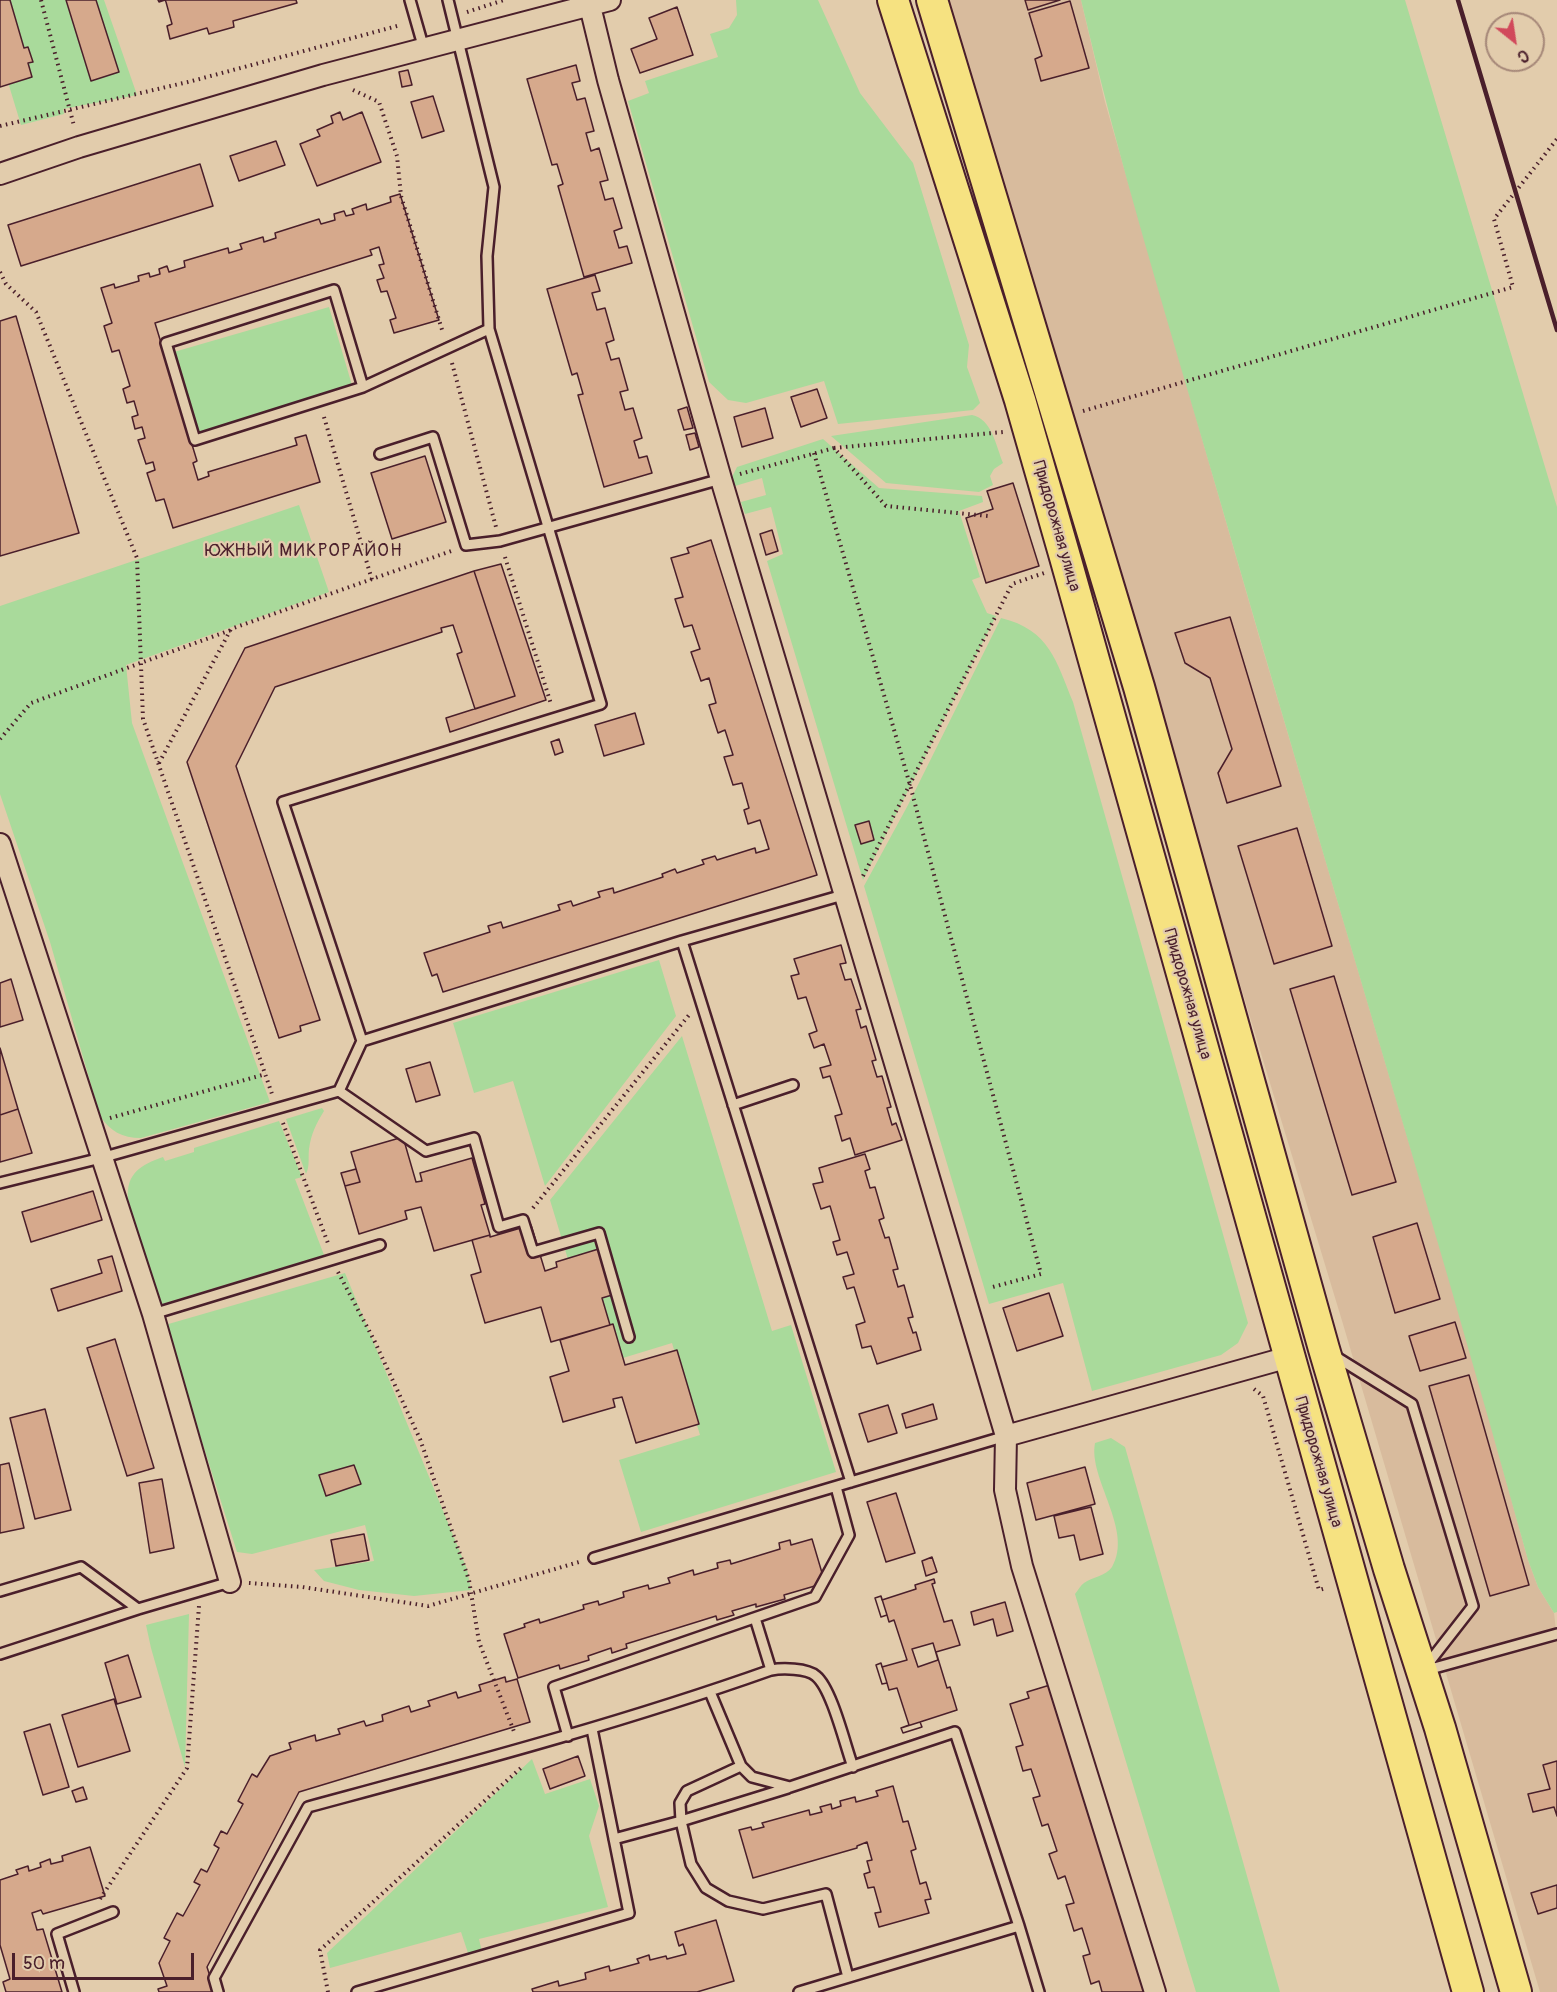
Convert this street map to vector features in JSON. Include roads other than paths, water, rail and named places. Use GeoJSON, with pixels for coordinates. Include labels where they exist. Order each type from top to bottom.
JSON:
{"type":"FeatureCollection","features":[{"type":"Feature","properties":{"kind":"main road","name":"Придорожная улица"},"geometry":{"type":"LineString","coordinates":[[893,0],[1027,426],[1468,1992]]}},
{"type":"Feature","properties":{"kind":"main road"},"geometry":{"type":"LineString","coordinates":[[932,0],[1139,687],[1324,1349],[1440,1728],[1516,1992]]}},
{"type":"Feature","properties":{"kind":"street"},"geometry":{"type":"LineString","coordinates":[[0,174],[79,147],[323,75],[610,0]]}},
{"type":"Feature","properties":{"kind":"street"},"geometry":{"type":"LineString","coordinates":[[590,6],[608,80],[721,479],[843,895],[1006,1436],[1005,1490],[1022,1566],[1155,1992]]}},
{"type":"Feature","properties":{"kind":"street"},"geometry":{"type":"LineString","coordinates":[[0,844],[153,1314],[230,1581]]}},
{"type":"Feature","properties":{"kind":"street"},"geometry":{"type":"LineString","coordinates":[[1006,1436],[1288,1357]]}},
{"type":"Feature","properties":{"kind":"lane"},"geometry":{"type":"LineString","coordinates":[[410,0],[424,49]]}},
{"type":"Feature","properties":{"kind":"lane"},"geometry":{"type":"LineString","coordinates":[[0,1183],[101,1158],[339,1091],[362,1041],[283,802],[601,704],[489,329],[487,256],[494,187],[448,0]]}},
{"type":"Feature","properties":{"kind":"lane"},"geometry":{"type":"LineString","coordinates":[[363,387],[334,290],[166,343],[195,440],[363,387],[489,329]]}},
{"type":"Feature","properties":{"kind":"lane"},"geometry":{"type":"LineString","coordinates":[[380,454],[433,437],[466,545],[500,541],[721,479]]}},
{"type":"Feature","properties":{"kind":"lane"},"geometry":{"type":"LineString","coordinates":[[362,1041],[682,941],[843,895]]}},
{"type":"Feature","properties":{"kind":"lane"},"geometry":{"type":"LineString","coordinates":[[682,941],[851,1482]]}},
{"type":"Feature","properties":{"kind":"lane"},"geometry":{"type":"LineString","coordinates":[[733,1105],[793,1085]]}},
{"type":"Feature","properties":{"kind":"lane"},"geometry":{"type":"LineString","coordinates":[[339,1091],[426,1151],[474,1138],[500,1227],[523,1220],[533,1252],[599,1233],[629,1337]]}},
{"type":"Feature","properties":{"kind":"lane"},"geometry":{"type":"LineString","coordinates":[[153,1314],[380,1245]]}},
{"type":"Feature","properties":{"kind":"lane"},"geometry":{"type":"LineString","coordinates":[[1324,1349],[1412,1404],[1473,1606],[1421,1671]]}},
{"type":"Feature","properties":{"kind":"lane"},"geometry":{"type":"LineString","coordinates":[[594,1558],[1006,1436]]}},
{"type":"Feature","properties":{"kind":"lane"},"geometry":{"type":"LineString","coordinates":[[568,1736],[554,1687],[815,1597],[849,1535],[836,1486]]}},
{"type":"Feature","properties":{"kind":"lane"},"geometry":{"type":"LineString","coordinates":[[0,1591],[81,1566],[138,1609]]}},
{"type":"Feature","properties":{"kind":"lane"},"geometry":{"type":"LineString","coordinates":[[0,1654],[230,1581]]}},
{"type":"Feature","properties":{"kind":"lane"},"geometry":{"type":"LineString","coordinates":[[755,1618],[771,1670]]}},
{"type":"Feature","properties":{"kind":"lane"},"geometry":{"type":"LineString","coordinates":[[1421,1671],[1557,1634]]}},
{"type":"Feature","properties":{"kind":"lane"},"geometry":{"type":"LineString","coordinates":[[218,1992],[214,1978],[308,1807],[550,1742],[710,1692],[771,1670],[785,1668],[815,1674],[826,1689],[852,1767]]}},
{"type":"Feature","properties":{"kind":"lane"},"geometry":{"type":"LineString","coordinates":[[710,1692],[741,1766],[752,1778],[790,1787]]}},
{"type":"Feature","properties":{"kind":"lane"},"geometry":{"type":"LineString","coordinates":[[357,1992],[629,1913],[592,1729]]}},
{"type":"Feature","properties":{"kind":"lane"},"geometry":{"type":"LineString","coordinates":[[614,1839],[790,1787],[955,1732],[1039,1992]]}},
{"type":"Feature","properties":{"kind":"lane"},"geometry":{"type":"LineString","coordinates":[[741,1766],[687,1791],[680,1803],[681,1821],[691,1864],[706,1888],[728,1901],[763,1909],[826,1894],[848,1977]]}},
{"type":"Feature","properties":{"kind":"lane"},"geometry":{"type":"LineString","coordinates":[[74,1992],[57,1934],[113,1912]]}},
{"type":"Feature","properties":{"kind":"lane"},"geometry":{"type":"LineString","coordinates":[[799,1992],[1019,1926]]}},
{"type":"Feature","properties":{"kind":"railway"},"geometry":{"type":"LineString","coordinates":[[1458,0],[1557,330]]}},
{"type":"Feature","properties":{"kind":"district","name":"ЮЖНЫЙ МИКРОРАЙОН"},"geometry":{"type":"Point","coordinates":[304,551]}}]}
